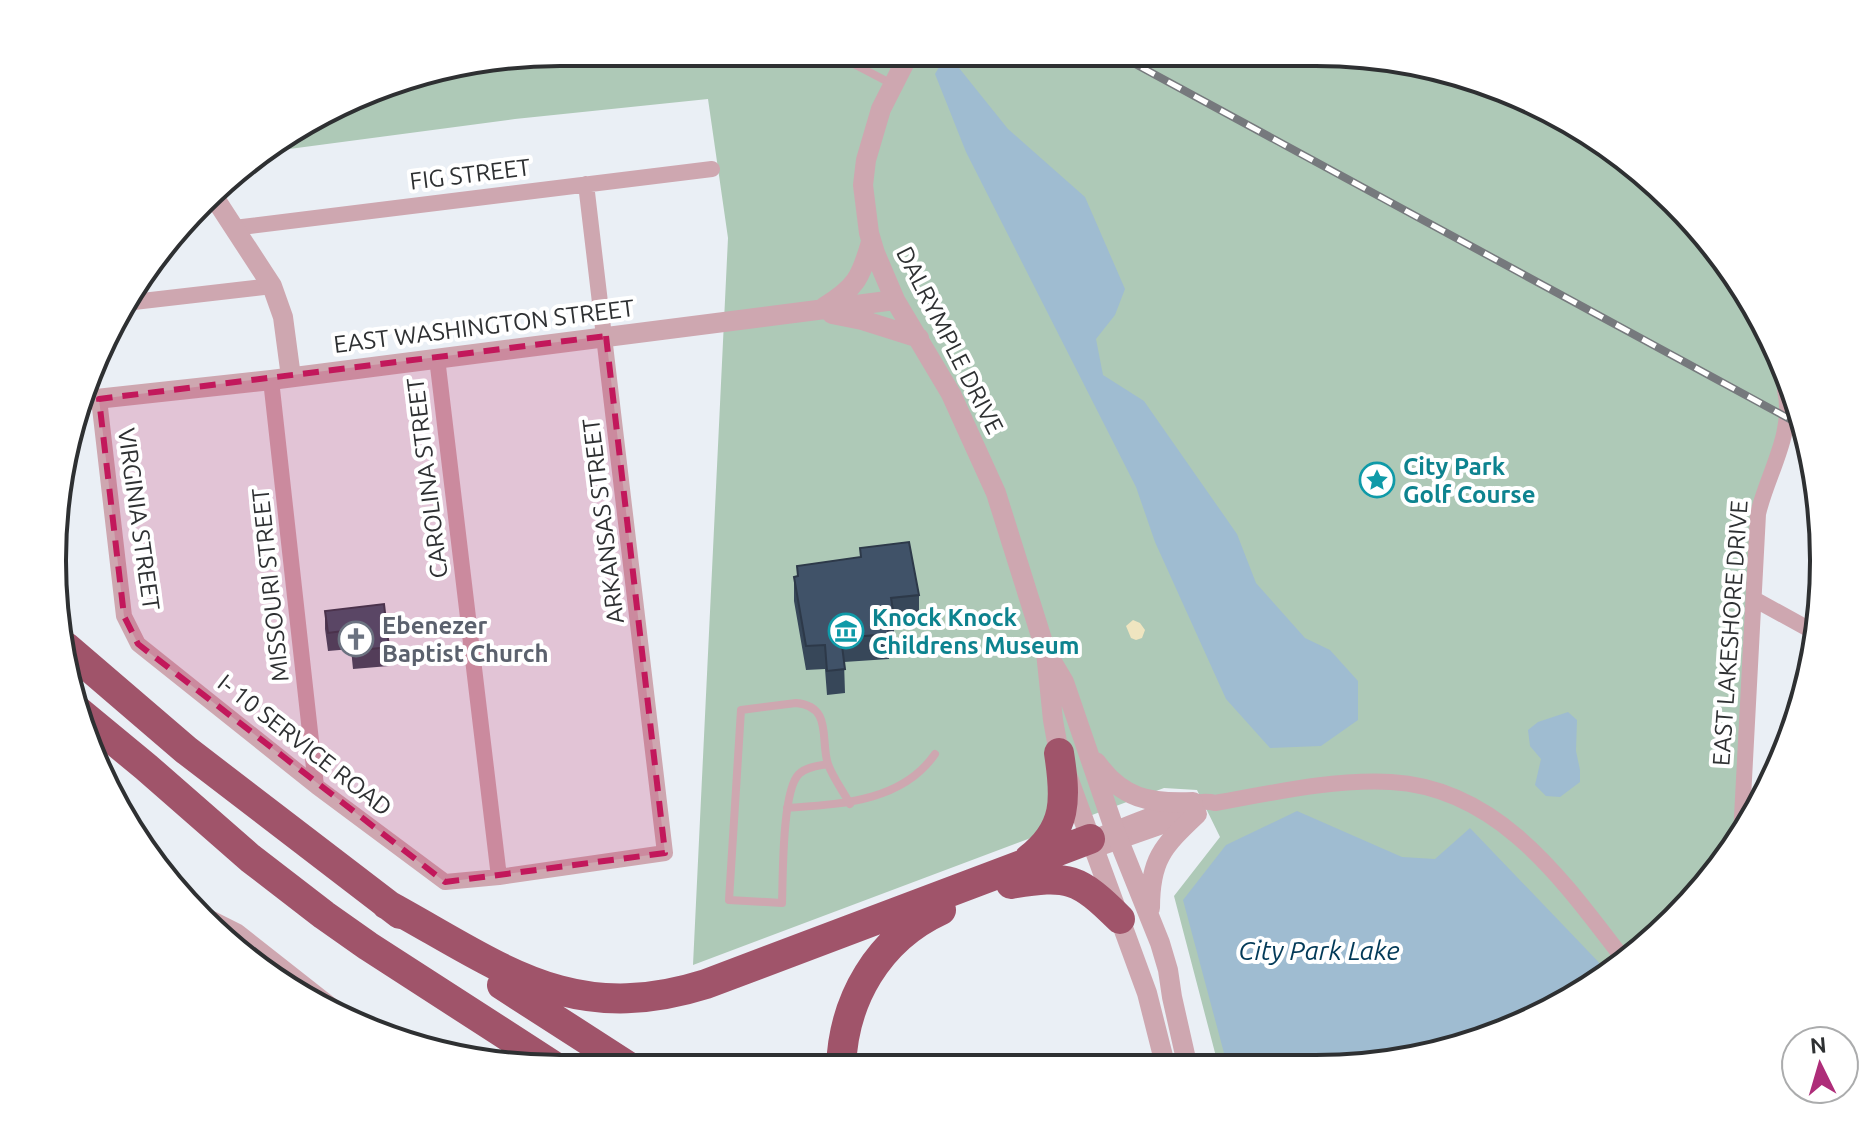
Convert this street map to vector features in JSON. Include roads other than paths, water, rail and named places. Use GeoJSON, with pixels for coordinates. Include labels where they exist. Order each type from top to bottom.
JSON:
{"type":"FeatureCollection","features":[{"type":"Feature","properties":{"kind":"highway"},"geometry":{"type":"LineString","coordinates":[[76,655],[186,750],[386,904],[499,983],[611,1055]]}},
{"type":"Feature","properties":{"kind":"highway"},"geometry":{"type":"LineString","coordinates":[[94,724],[250,858],[324,915],[536,1054]]}},
{"type":"Feature","properties":{"kind":"highway"},"geometry":{"type":"LineString","coordinates":[[842,1055],[843,1031],[852,1004],[864,979],[891,945],[936,913],[1014,876],[1047,842],[1060,822],[1073,752]]}},
{"type":"Feature","properties":{"kind":"highway"},"geometry":{"type":"LineString","coordinates":[[386,904],[540,986],[572,996],[626,1000],[664,996],[706,984],[1014,876],[1105,840]]}},
{"type":"Feature","properties":{"kind":"highway"},"geometry":{"type":"LineString","coordinates":[[1014,876],[1069,880],[1135,918]]}},
{"type":"Feature","properties":{"kind":"street","name":"DALRYMPLE DRIVE"},"geometry":{"type":"LineString","coordinates":[[903,66],[872,134],[866,160],[863,185],[871,242],[895,300],[919,338],[976,445],[996,493],[1046,652],[1053,720],[1073,752],[1135,918],[1168,970],[1185,1055]]}},
{"type":"Feature","properties":{"kind":"street","name":"FIG STREET"},"geometry":{"type":"LineString","coordinates":[[234,228],[712,169]]}},
{"type":"Feature","properties":{"kind":"street","name":"ARKANSAS STREET"},"geometry":{"type":"LineString","coordinates":[[499,877],[665,853],[586,184]]}},
{"type":"Feature","properties":{"kind":"street"},"geometry":{"type":"LineString","coordinates":[[218,204],[272,286],[283,317],[281,378]]}},
{"type":"Feature","properties":{"kind":"street"},"geometry":{"type":"LineString","coordinates":[[817,311],[853,287],[863,272],[871,242]]}},
{"type":"Feature","properties":{"kind":"street"},"geometry":{"type":"LineString","coordinates":[[139,301],[272,286]]}},
{"type":"Feature","properties":{"kind":"street","name":"EAST WASHINGTON STREET"},"geometry":{"type":"LineString","coordinates":[[93,399],[895,300]]}},
{"type":"Feature","properties":{"kind":"street"},"geometry":{"type":"LineString","coordinates":[[817,311],[862,320],[919,338]]}},
{"type":"Feature","properties":{"kind":"street","name":"CAROLINA STREET"},"geometry":{"type":"LineString","coordinates":[[437,358],[499,877]]}},
{"type":"Feature","properties":{"kind":"street","name":"MISSOURI STREET"},"geometry":{"type":"LineString","coordinates":[[281,378],[316,786]]}},
{"type":"Feature","properties":{"kind":"street","name":"EAST LAKESHORE DRIVE"},"geometry":{"type":"LineString","coordinates":[[1742,811],[1758,514],[1764,486],[1779,455],[1786,408]]}},
{"type":"Feature","properties":{"kind":"street","name":"VIRGINIA STREET"},"geometry":{"type":"LineString","coordinates":[[90,410],[124,616],[138,644]]}},
{"type":"Feature","properties":{"kind":"street"},"geometry":{"type":"LineString","coordinates":[[1754,599],[1806,627]]}},
{"type":"Feature","properties":{"kind":"street","name":"I- 10 SERVICE ROAD"},"geometry":{"type":"LineString","coordinates":[[138,644],[316,786],[445,882],[499,877]]}},
{"type":"Feature","properties":{"kind":"street","name":"DALRYMPLE DRIVE"},"geometry":{"type":"LineString","coordinates":[[1073,752],[1135,918],[1147,993],[1163,1055]]}},
{"type":"Feature","properties":{"kind":"street"},"geometry":{"type":"LineString","coordinates":[[1073,752],[1132,795],[1195,808]]}},
{"type":"Feature","properties":{"kind":"street"},"geometry":{"type":"LineString","coordinates":[[1135,918],[1156,861],[1204,800],[1215,803],[1304,787],[1367,782],[1417,785],[1465,801],[1500,821],[1532,849],[1578,900],[1618,952]]}},
{"type":"Feature","properties":{"kind":"street"},"geometry":{"type":"LineString","coordinates":[[1172,997],[1154,975],[1105,840],[1195,808]]}},
{"type":"Feature","properties":{"kind":"street"},"geometry":{"type":"LineString","coordinates":[[230,928],[300,981]]}},
{"type":"Feature","properties":{"kind":"lane"},"geometry":{"type":"LineString","coordinates":[[858,66],[894,85]]}},
{"type":"Feature","properties":{"kind":"lane"},"geometry":{"type":"LineString","coordinates":[[828,764],[802,771],[795,777],[787,808],[782,903],[729,900],[741,710],[796,703],[809,706],[823,722],[828,764],[850,804]]}},
{"type":"Feature","properties":{"kind":"lane"},"geometry":{"type":"LineString","coordinates":[[787,808],[850,804],[887,791],[914,778],[935,754]]}},
{"type":"Feature","properties":{"kind":"water"},"geometry":{"type":"Polygon","coordinates":[[[940,66],[957,66],[1008,129],[1085,197],[1125,289],[1115,315],[1096,339],[1103,375],[1144,401],[1237,534],[1256,583],[1305,638],[1330,650],[1358,681],[1358,720],[1321,746],[1270,748],[1226,699],[1155,542],[1136,487],[966,152],[935,74],[940,66]]]}},
{"type":"Feature","properties":{"kind":"water"},"geometry":{"type":"Polygon","coordinates":[[[1568,712],[1577,720],[1576,751],[1580,782],[1560,797],[1546,796],[1535,785],[1541,759],[1530,746],[1528,730],[1538,722],[1568,712]]]}},
{"type":"Feature","properties":{"kind":"water","name":"City Park Lake"},"geometry":{"type":"Polygon","coordinates":[[[1297,811],[1402,857],[1435,859],[1470,828],[1601,964],[1534,1004],[1474,1029],[1443,1038],[1348,1054],[1225,1055],[1183,900],[1226,845],[1297,811]]]}},
{"type":"Feature","properties":{"kind":"railway"},"geometry":{"type":"LineString","coordinates":[[1139,66],[1789,418]]}},
{"type":"Feature","properties":{"kind":"place","name":"City Park Golf Course"},"geometry":{"type":"Point","coordinates":[1377,480]}},
{"type":"Feature","properties":{"kind":"place","name":"Knock Knock Childrens Museum"},"geometry":{"type":"Point","coordinates":[846,631]}},
{"type":"Feature","properties":{"kind":"place","name":"Ebenezer Baptist Church"},"geometry":{"type":"Point","coordinates":[356,639]}}]}
